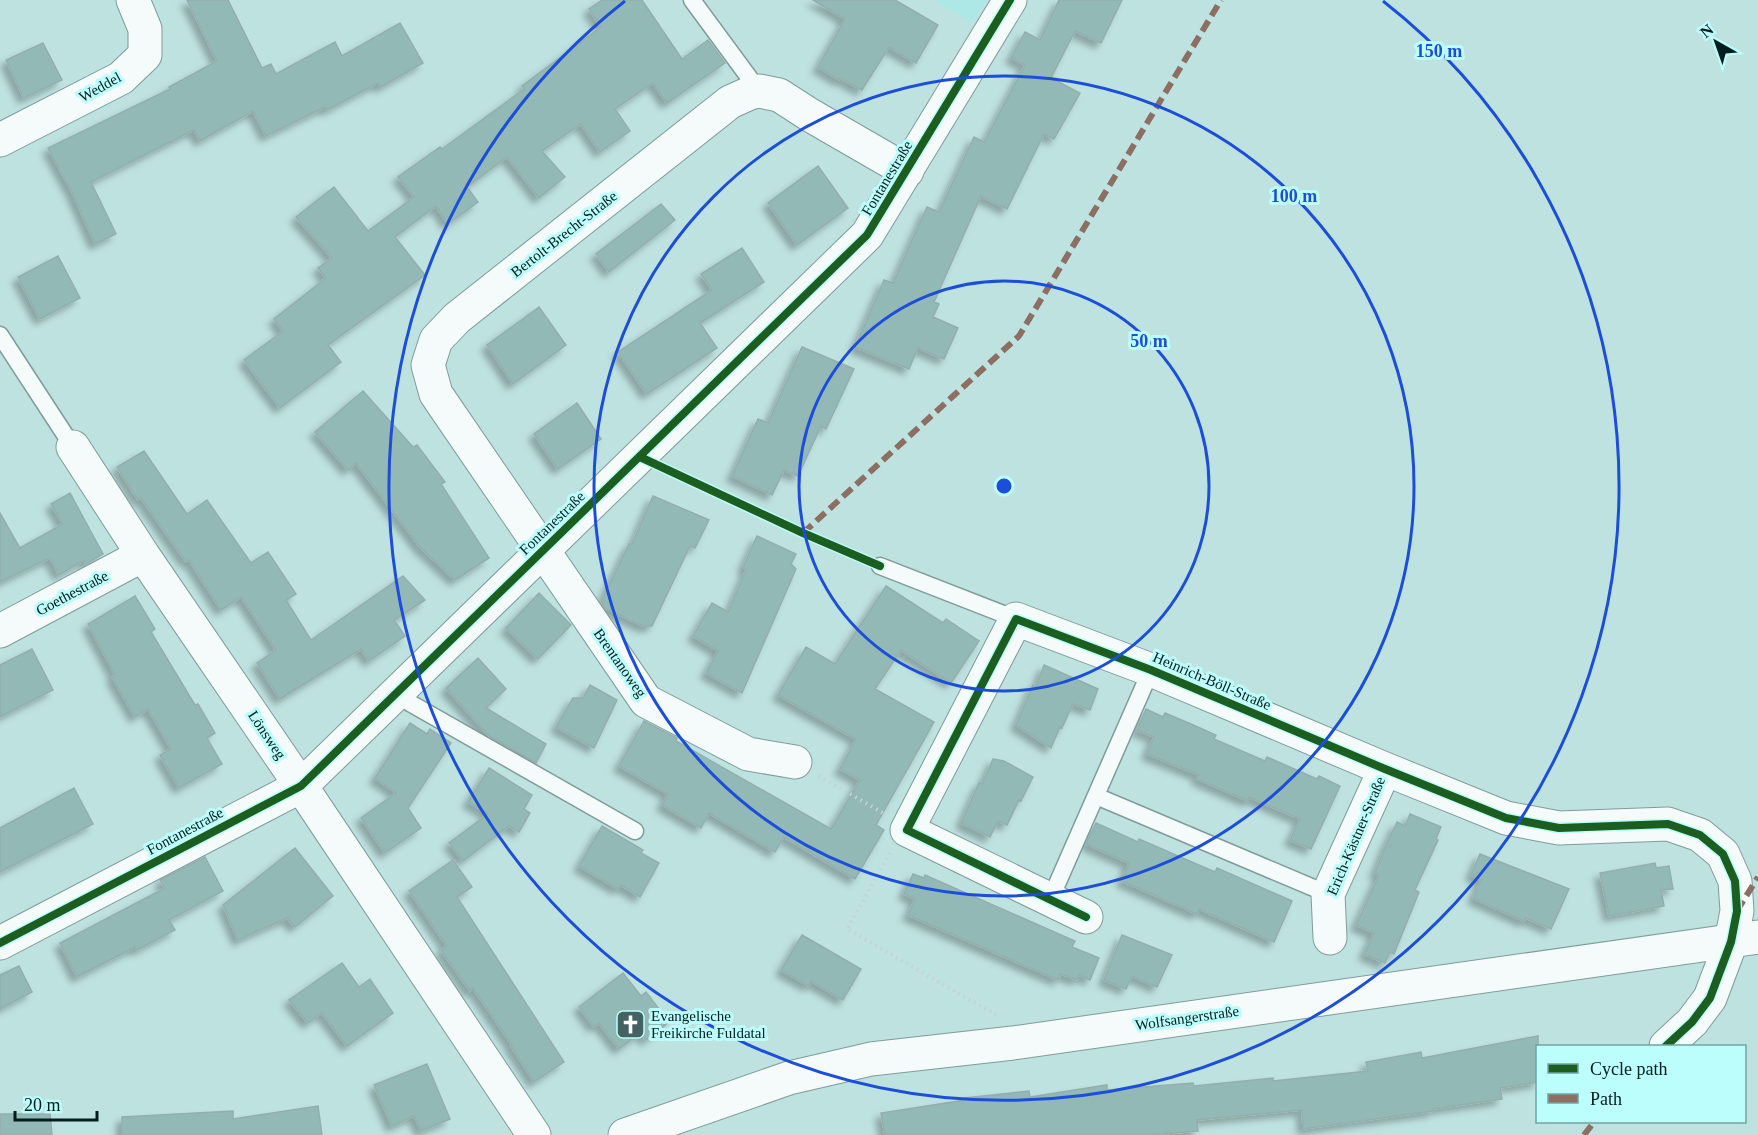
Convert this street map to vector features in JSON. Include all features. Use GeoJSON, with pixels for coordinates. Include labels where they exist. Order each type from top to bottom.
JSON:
{"type":"FeatureCollection","features":[{"type":"Feature","properties":{"kind":"street","name":"Weddel"},"geometry":{"type":"LineString","coordinates":[[0,140],[121,78],[145,55],[145,29],[133,0]]}},
{"type":"Feature","properties":{"kind":"street","name":"Fontanestraße"},"geometry":{"type":"LineString","coordinates":[[0,943],[301,786],[867,236],[1010,0]]}},
{"type":"Feature","properties":{"kind":"street"},"geometry":{"type":"LineString","coordinates":[[759,91],[779,95],[907,171]]}},
{"type":"Feature","properties":{"kind":"street","name":"Bertolt-Brecht-Straße"},"geometry":{"type":"LineString","coordinates":[[544,550],[436,394],[428,365],[436,340],[457,318],[730,102],[759,91]]}},
{"type":"Feature","properties":{"kind":"street","name":"Lönsweg"},"geometry":{"type":"LineString","coordinates":[[73,447],[143,555],[301,786],[534,1135]]}},
{"type":"Feature","properties":{"kind":"street","name":"Brentanoweg"},"geometry":{"type":"LineString","coordinates":[[544,550],[646,701],[747,754],[795,762]]}},
{"type":"Feature","properties":{"kind":"street","name":"Goethestraße"},"geometry":{"type":"LineString","coordinates":[[0,631],[143,555]]}},
{"type":"Feature","properties":{"kind":"street"},"geometry":{"type":"LineString","coordinates":[[1016,619],[907,830],[1086,917]]}},
{"type":"Feature","properties":{"kind":"street","name":"Heinrich-Böll-Straße"},"geometry":{"type":"LineString","coordinates":[[1016,619],[1151,670],[1506,818],[1559,828],[1668,824],[1700,835],[1723,854],[1735,881],[1737,911],[1745,939],[1710,998],[1692,1022],[1668,1045]]}},
{"type":"Feature","properties":{"kind":"street","name":"Erich-Kästner-Straße"},"geometry":{"type":"LineString","coordinates":[[1330,938],[1328,894],[1385,769]]}},
{"type":"Feature","properties":{"kind":"street","name":"Wolfsangerstraße"},"geometry":{"type":"LineString","coordinates":[[625,1135],[789,1078],[871,1059],[1013,1042],[1745,939]]}},
{"type":"Feature","properties":{"kind":"lane"},"geometry":{"type":"LineString","coordinates":[[692,0],[759,91]]}},
{"type":"Feature","properties":{"kind":"lane","name":"Lönsweg"},"geometry":{"type":"LineString","coordinates":[[0,335],[73,447]]}},
{"type":"Feature","properties":{"kind":"lane","name":"Heinrich-Böll-Straße"},"geometry":{"type":"LineString","coordinates":[[880,566],[1016,619]]}},
{"type":"Feature","properties":{"kind":"lane"},"geometry":{"type":"LineString","coordinates":[[1050,900],[1151,670]]}},
{"type":"Feature","properties":{"kind":"lane"},"geometry":{"type":"LineString","coordinates":[[399,691],[410,703],[635,831]]}},
{"type":"Feature","properties":{"kind":"lane"},"geometry":{"type":"LineString","coordinates":[[1096,796],[1328,894]]}},
{"type":"Feature","properties":{"kind":"path"},"geometry":{"type":"LineString","coordinates":[[844,790],[878,810]]}},
{"type":"Feature","properties":{"kind":"path"},"geometry":{"type":"LineString","coordinates":[[907,830],[895,844],[847,929],[1010,1023],[1013,1042]]}},
{"type":"Feature","properties":{"kind":"shaded area"},"geometry":{"type":"Polygon","coordinates":[[[934,0],[987,0],[972,23],[934,0]]]}},
{"type":"Feature","properties":{"kind":"building"},"geometry":{"type":"Polygon","coordinates":[[[187,0],[228,0],[262,68],[271,64],[276,74],[335,42],[342,56],[400,23],[423,63],[381,87],[378,83],[327,110],[325,107],[266,136],[253,111],[200,141],[194,130],[91,182],[116,234],[95,244],[72,192],[48,148],[170,89],[169,87],[217,61],[187,0]]]}},
{"type":"Feature","properties":{"kind":"building"},"geometry":{"type":"Polygon","coordinates":[[[602,0],[642,0],[682,59],[708,40],[725,63],[667,103],[653,83],[615,109],[630,131],[600,152],[581,124],[542,151],[565,177],[539,198],[507,157],[467,187],[478,202],[448,224],[436,206],[395,237],[425,275],[328,345],[341,362],[280,408],[244,360],[283,331],[274,319],[326,278],[318,268],[332,258],[296,217],[334,187],[368,231],[414,197],[398,177],[440,147],[442,149],[524,89],[522,86],[601,27],[589,9],[602,0]]]}},
{"type":"Feature","properties":{"kind":"building"},"geometry":{"type":"Polygon","coordinates":[[[813,0],[895,0],[938,25],[916,63],[889,47],[862,90],[818,67],[845,19],[813,0]]]}},
{"type":"Feature","properties":{"kind":"building"},"geometry":{"type":"Polygon","coordinates":[[[1059,0],[1122,0],[1101,43],[1075,31],[1051,78],[1080,93],[1054,139],[1044,134],[1007,209],[981,196],[934,302],[939,304],[933,317],[958,328],[944,359],[918,348],[909,369],[855,347],[884,280],[893,283],[927,207],[939,212],[974,137],[984,142],[1025,65],[1011,58],[1025,32],[1040,40],[1059,0]]]}},
{"type":"Feature","properties":{"kind":"building"},"geometry":{"type":"Polygon","coordinates":[[[43,43],[62,80],[24,98],[6,60],[43,43]]]}},
{"type":"Feature","properties":{"kind":"building"},"geometry":{"type":"Polygon","coordinates":[[[818,166],[848,208],[797,245],[768,203],[818,166]]]}},
{"type":"Feature","properties":{"kind":"building"},"geometry":{"type":"Polygon","coordinates":[[[661,204],[675,220],[609,272],[596,254],[661,204]]]}},
{"type":"Feature","properties":{"kind":"building"},"geometry":{"type":"Polygon","coordinates":[[[742,248],[764,282],[700,323],[717,348],[647,394],[618,352],[712,290],[701,274],[742,248]]]}},
{"type":"Feature","properties":{"kind":"building"},"geometry":{"type":"Polygon","coordinates":[[[58,256],[80,298],[40,319],[18,277],[58,256]]]}},
{"type":"Feature","properties":{"kind":"building"},"geometry":{"type":"Polygon","coordinates":[[[539,307],[566,345],[513,384],[487,345],[539,307]]]}},
{"type":"Feature","properties":{"kind":"building"},"geometry":{"type":"Polygon","coordinates":[[[802,347],[854,369],[826,429],[821,426],[798,476],[784,470],[772,495],[732,476],[758,419],[768,423],[802,347]]]}},
{"type":"Feature","properties":{"kind":"building"},"geometry":{"type":"Polygon","coordinates":[[[363,391],[413,447],[417,445],[445,482],[441,484],[489,558],[455,580],[420,547],[356,463],[348,470],[315,432],[363,391]]]}},
{"type":"Feature","properties":{"kind":"building"},"geometry":{"type":"Polygon","coordinates":[[[577,403],[601,439],[558,469],[534,434],[577,403]]]}},
{"type":"Feature","properties":{"kind":"building"},"geometry":{"type":"Polygon","coordinates":[[[144,451],[187,514],[207,500],[251,563],[268,552],[296,594],[286,600],[311,640],[403,576],[425,600],[394,620],[405,636],[369,661],[361,649],[280,699],[257,663],[276,650],[241,597],[221,610],[189,560],[186,562],[141,498],[138,500],[117,467],[144,451]]]}},
{"type":"Feature","properties":{"kind":"building"},"geometry":{"type":"Polygon","coordinates":[[[70,493],[103,554],[86,564],[84,560],[59,575],[50,558],[0,582],[0,513],[20,548],[63,524],[51,504],[70,493]]]}},
{"type":"Feature","properties":{"kind":"building"},"geometry":{"type":"Polygon","coordinates":[[[653,496],[709,520],[695,548],[690,546],[652,626],[643,626],[605,608],[601,602],[629,544],[632,544],[653,496]]]}},
{"type":"Feature","properties":{"kind":"building"},"geometry":{"type":"Polygon","coordinates":[[[757,536],[796,554],[791,564],[796,569],[742,693],[706,673],[718,651],[693,636],[712,603],[728,612],[746,570],[743,567],[757,536]]]}},
{"type":"Feature","properties":{"kind":"building"},"geometry":{"type":"Polygon","coordinates":[[[886,586],[943,623],[946,619],[979,641],[951,683],[901,650],[875,689],[934,722],[876,825],[884,830],[855,879],[784,837],[775,852],[709,813],[701,828],[662,805],[668,794],[619,766],[644,721],[831,829],[860,780],[840,769],[856,739],[778,695],[806,647],[835,664],[886,586]]]}},
{"type":"Feature","properties":{"kind":"building"},"geometry":{"type":"Polygon","coordinates":[[[539,593],[571,625],[538,659],[506,628],[539,593]]]}},
{"type":"Feature","properties":{"kind":"building"},"geometry":{"type":"Polygon","coordinates":[[[135,596],[155,629],[151,632],[195,705],[198,704],[215,733],[207,738],[222,764],[179,788],[160,755],[171,749],[148,709],[135,717],[112,677],[115,675],[88,624],[135,596]]]}},
{"type":"Feature","properties":{"kind":"building"},"geometry":{"type":"Polygon","coordinates":[[[32,649],[53,690],[0,717],[0,665],[32,649]]]}},
{"type":"Feature","properties":{"kind":"building"},"geometry":{"type":"Polygon","coordinates":[[[478,658],[506,689],[486,708],[546,744],[536,763],[489,736],[446,688],[478,658]]]}},
{"type":"Feature","properties":{"kind":"building"},"geometry":{"type":"Polygon","coordinates":[[[1044,665],[1098,689],[1090,710],[1073,704],[1051,748],[1016,725],[1033,685],[1036,687],[1044,665]]]}},
{"type":"Feature","properties":{"kind":"building"},"geometry":{"type":"Polygon","coordinates":[[[590,685],[617,700],[594,748],[556,727],[573,698],[583,698],[590,685]]]}},
{"type":"Feature","properties":{"kind":"building"},"geometry":{"type":"Polygon","coordinates":[[[1146,709],[1163,717],[1165,713],[1191,724],[1216,735],[1214,739],[1265,761],[1267,757],[1317,779],[1319,776],[1340,786],[1311,849],[1290,840],[1300,819],[1249,797],[1248,801],[1197,779],[1199,775],[1147,754],[1154,737],[1137,730],[1146,709]]]}},
{"type":"Feature","properties":{"kind":"building"},"geometry":{"type":"Polygon","coordinates":[[[410,723],[427,734],[430,729],[451,743],[408,808],[421,828],[385,853],[361,818],[396,793],[375,778],[410,723]]]}},
{"type":"Feature","properties":{"kind":"building"},"geometry":{"type":"Polygon","coordinates":[[[993,759],[1004,761],[1033,777],[1007,825],[998,821],[990,837],[961,823],[993,759]]]}},
{"type":"Feature","properties":{"kind":"building"},"geometry":{"type":"Polygon","coordinates":[[[489,768],[532,795],[524,809],[530,813],[519,832],[509,826],[463,861],[449,843],[488,814],[468,802],[489,768]]]}},
{"type":"Feature","properties":{"kind":"building"},"geometry":{"type":"Polygon","coordinates":[[[74,788],[93,824],[0,872],[0,828],[74,788]]]}},
{"type":"Feature","properties":{"kind":"building"},"geometry":{"type":"Polygon","coordinates":[[[1410,814],[1441,827],[1436,839],[1438,840],[1415,890],[1419,892],[1394,954],[1390,952],[1385,963],[1364,954],[1374,933],[1356,925],[1379,875],[1375,873],[1397,822],[1405,826],[1410,814]]]}},
{"type":"Feature","properties":{"kind":"building"},"geometry":{"type":"Polygon","coordinates":[[[1096,823],[1215,872],[1217,868],[1292,901],[1274,942],[1199,909],[1197,914],[1122,881],[1129,863],[1086,844],[1096,823]]]}},
{"type":"Feature","properties":{"kind":"building"},"geometry":{"type":"Polygon","coordinates":[[[602,826],[643,850],[641,853],[659,863],[640,897],[621,885],[618,889],[579,866],[602,826]]]}},
{"type":"Feature","properties":{"kind":"building"},"geometry":{"type":"Polygon","coordinates":[[[295,848],[333,896],[295,927],[287,918],[238,940],[223,905],[295,848]]]}},
{"type":"Feature","properties":{"kind":"building"},"geometry":{"type":"Polygon","coordinates":[[[1480,854],[1569,889],[1551,929],[1526,918],[1524,921],[1473,898],[1481,880],[1471,875],[1480,854]]]}},
{"type":"Feature","properties":{"kind":"building"},"geometry":{"type":"Polygon","coordinates":[[[205,857],[223,891],[169,920],[175,930],[137,950],[135,947],[77,977],[60,943],[165,888],[160,880],[205,857]]]}},
{"type":"Feature","properties":{"kind":"building"},"geometry":{"type":"Polygon","coordinates":[[[453,860],[472,887],[457,897],[564,1062],[534,1082],[473,988],[470,991],[441,950],[447,946],[409,891],[453,860]]]}},
{"type":"Feature","properties":{"kind":"building"},"geometry":{"type":"Polygon","coordinates":[[[1655,863],[1656,868],[1669,866],[1673,889],[1661,890],[1664,906],[1609,916],[1600,873],[1655,863]]]}},
{"type":"Feature","properties":{"kind":"building"},"geometry":{"type":"Polygon","coordinates":[[[913,874],[924,878],[925,875],[1075,941],[1072,947],[1099,958],[1090,980],[1079,975],[1077,980],[1061,974],[1058,980],[908,915],[915,899],[904,894],[913,874]]]}},
{"type":"Feature","properties":{"kind":"building"},"geometry":{"type":"Polygon","coordinates":[[[802,935],[861,969],[843,1000],[811,981],[809,986],[781,970],[802,935]]]}},
{"type":"Feature","properties":{"kind":"building"},"geometry":{"type":"Polygon","coordinates":[[[1122,935],[1172,955],[1157,987],[1132,976],[1126,989],[1104,980],[1122,935]]]}},
{"type":"Feature","properties":{"kind":"building"},"geometry":{"type":"Polygon","coordinates":[[[342,963],[359,987],[370,979],[393,1013],[347,1046],[322,1013],[308,1023],[289,1000],[342,963]]]}},
{"type":"Feature","properties":{"kind":"building"},"geometry":{"type":"Polygon","coordinates":[[[19,966],[32,992],[0,1009],[0,975],[19,966]]]}},
{"type":"Feature","properties":{"kind":"building"},"geometry":{"type":"Polygon","coordinates":[[[623,973],[641,996],[646,992],[669,1022],[646,1040],[640,1033],[619,1049],[599,1023],[594,1027],[579,1007],[623,973]]]}},
{"type":"Feature","properties":{"kind":"building"},"geometry":{"type":"Polygon","coordinates":[[[1538,1036],[1536,1082],[1500,1088],[1502,1099],[1303,1129],[1302,1110],[1197,1120],[1198,1131],[1149,1135],[885,1135],[881,1113],[965,1100],[965,1098],[1029,1091],[1030,1097],[1107,1085],[1107,1090],[1193,1083],[1194,1086],[1273,1078],[1273,1081],[1368,1071],[1366,1062],[1421,1052],[1422,1058],[1538,1036]]]}},
{"type":"Feature","properties":{"kind":"building"},"geometry":{"type":"Polygon","coordinates":[[[427,1064],[450,1119],[421,1131],[414,1116],[392,1126],[374,1085],[427,1064]]]}},
{"type":"Feature","properties":{"kind":"building"},"geometry":{"type":"Polygon","coordinates":[[[318,1106],[322,1135],[122,1135],[122,1117],[233,1111],[233,1119],[318,1106]]]}},
{"type":"Feature","properties":{"kind":"building"},"geometry":{"type":"Polygon","coordinates":[[[0,1114],[50,1114],[52,1135],[0,1135],[0,1114]]]}},
{"type":"Feature","properties":{"kind":"marked path"},"geometry":{"type":"LineString","coordinates":[[803,533],[1019,336],[1221,0]]}},
{"type":"Feature","properties":{"kind":"marked path"},"geometry":{"type":"LineString","coordinates":[[1737,911],[1758,877]]}},
{"type":"Feature","properties":{"kind":"marked path"},"geometry":{"type":"LineString","coordinates":[[1584,1135],[1593,1123]]}},
{"type":"Feature","properties":{"kind":"cycle path"},"geometry":{"type":"LineString","coordinates":[[0,943],[301,786],[867,235],[1010,0]]}},
{"type":"Feature","properties":{"kind":"cycle path"},"geometry":{"type":"LineString","coordinates":[[640,457],[880,566]]}},
{"type":"Feature","properties":{"kind":"cycle path"},"geometry":{"type":"LineString","coordinates":[[1086,917],[907,830],[1016,619],[1151,670],[1506,818],[1559,828],[1668,824],[1700,835],[1723,854],[1735,881],[1737,911],[1731,942],[1710,998],[1692,1022],[1667,1045]]}},
{"type":"Feature","properties":{"kind":"place","name":"Evangelische Freikirche Fuldatal"},"geometry":{"type":"Point","coordinates":[630,1025]}}]}
